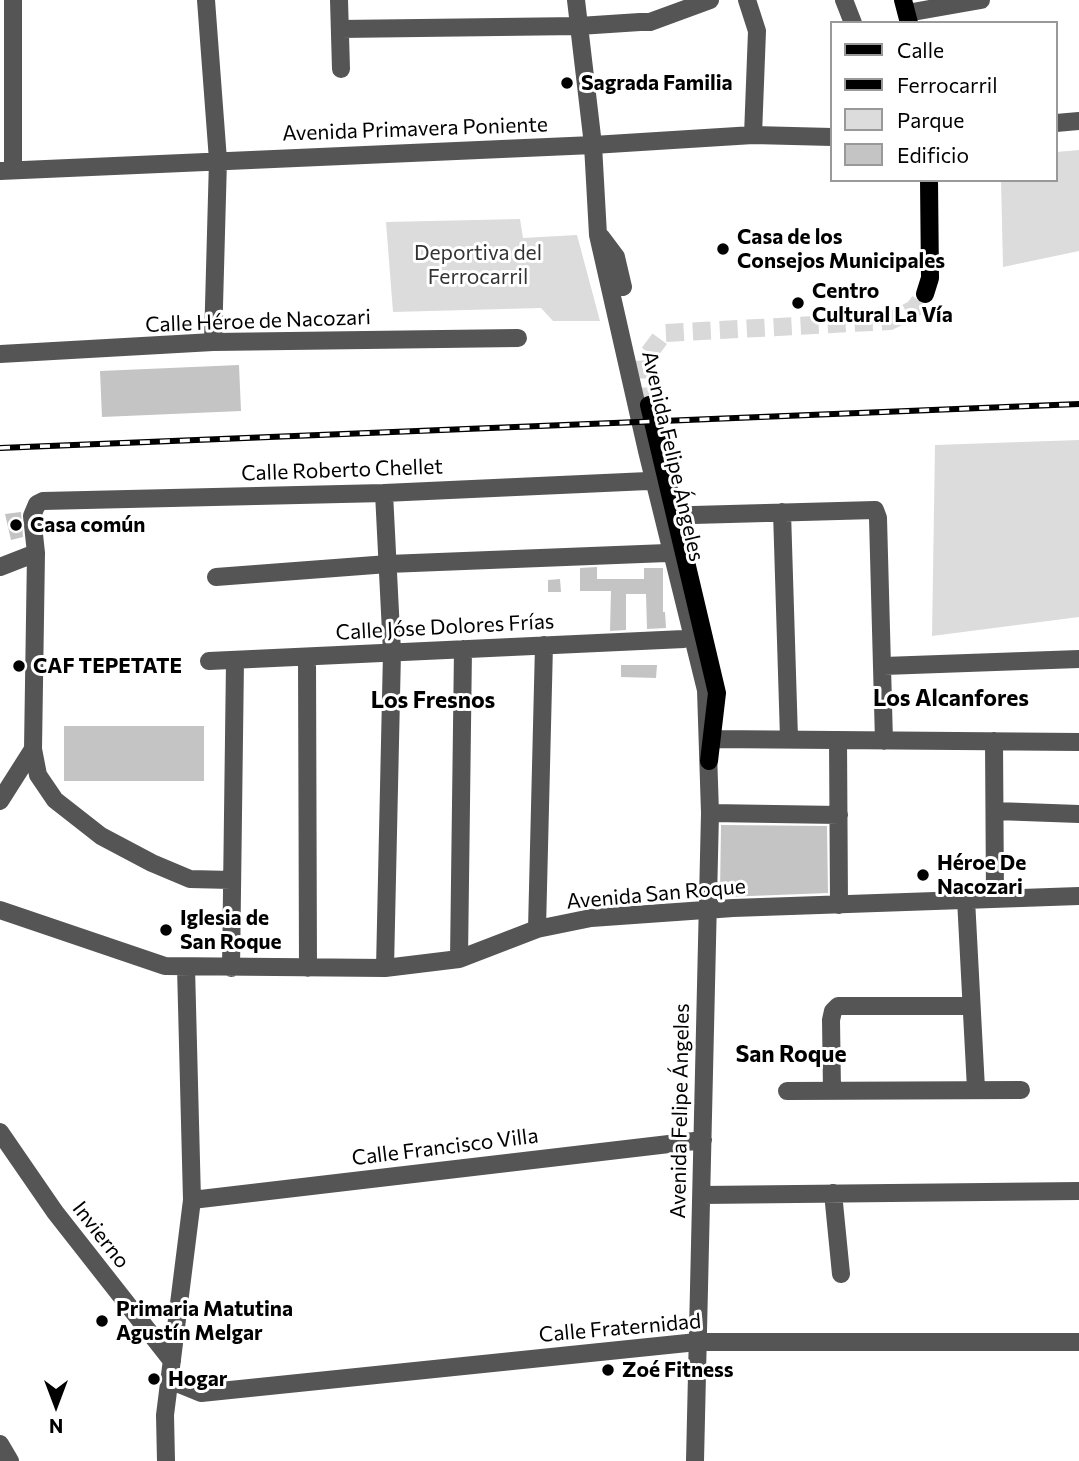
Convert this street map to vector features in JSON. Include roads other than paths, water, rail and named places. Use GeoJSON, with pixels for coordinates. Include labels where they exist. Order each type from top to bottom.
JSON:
{"type":"FeatureCollection","features":[{"type":"Feature","properties":{"kind":"main road"},"geometry":{"type":"LineString","coordinates":[[925,294],[930,278],[929,182]]}},
{"type":"Feature","properties":{"kind":"main road","name":"Avenida Felipe Ángeles"},"geometry":{"type":"LineString","coordinates":[[649,405],[718,693],[709,761]]}},
{"type":"Feature","properties":{"kind":"street"},"geometry":{"type":"LineString","coordinates":[[7,170],[13,0]]}},
{"type":"Feature","properties":{"kind":"street"},"geometry":{"type":"LineString","coordinates":[[206,0],[218,160],[213,342]]}},
{"type":"Feature","properties":{"kind":"street"},"geometry":{"type":"LineString","coordinates":[[339,0],[341,69]]}},
{"type":"Feature","properties":{"kind":"street","name":"Avenida Felipe Ángeles"},"geometry":{"type":"LineString","coordinates":[[576,0],[593,145],[598,235],[706,690],[710,813],[695,1461]]}},
{"type":"Feature","properties":{"kind":"street"},"geometry":{"type":"LineString","coordinates":[[340,29],[579,26],[650,22],[710,0]]}},
{"type":"Feature","properties":{"kind":"street"},"geometry":{"type":"LineString","coordinates":[[747,0],[757,32],[753,135]]}},
{"type":"Feature","properties":{"kind":"street"},"geometry":{"type":"LineString","coordinates":[[844,0],[852,21]]}},
{"type":"Feature","properties":{"kind":"street"},"geometry":{"type":"LineString","coordinates":[[906,12],[981,0]]}},
{"type":"Feature","properties":{"kind":"street"},"geometry":{"type":"LineString","coordinates":[[1058,123],[1079,121]]}},
{"type":"Feature","properties":{"kind":"street","name":"Avenida Primavera Poniente"},"geometry":{"type":"LineString","coordinates":[[7,170],[593,145],[753,135],[830,137]]}},
{"type":"Feature","properties":{"kind":"street"},"geometry":{"type":"LineString","coordinates":[[598,235],[616,257],[626,302]]}},
{"type":"Feature","properties":{"kind":"street","name":"Calle Héroe de Nacozari"},"geometry":{"type":"LineString","coordinates":[[0,354],[213,342],[518,338]]}},
{"type":"Feature","properties":{"kind":"street","name":"Calle Roberto Chellet"},"geometry":{"type":"LineString","coordinates":[[36,554],[32,516],[37,504],[43,501],[383,493],[649,481]]}},
{"type":"Feature","properties":{"kind":"street"},"geometry":{"type":"LineString","coordinates":[[383,493],[392,652],[385,968]]}},
{"type":"Feature","properties":{"kind":"street"},"geometry":{"type":"LineString","coordinates":[[693,515],[875,510],[878,518],[884,666],[884,741]]}},
{"type":"Feature","properties":{"kind":"street"},"geometry":{"type":"LineString","coordinates":[[782,512],[789,738]]}},
{"type":"Feature","properties":{"kind":"street"},"geometry":{"type":"LineString","coordinates":[[216,577],[388,564],[667,553]]}},
{"type":"Feature","properties":{"kind":"street"},"geometry":{"type":"LineString","coordinates":[[0,567],[36,554],[33,749],[38,775],[55,800],[100,836],[152,863],[190,879],[231,880]]}},
{"type":"Feature","properties":{"kind":"street","name":"Calle Jóse Dolores Frías"},"geometry":{"type":"LineString","coordinates":[[209,661],[684,639]]}},
{"type":"Feature","properties":{"kind":"street"},"geometry":{"type":"LineString","coordinates":[[537,929],[544,645]]}},
{"type":"Feature","properties":{"kind":"street"},"geometry":{"type":"LineString","coordinates":[[459,960],[463,649]]}},
{"type":"Feature","properties":{"kind":"street"},"geometry":{"type":"LineString","coordinates":[[307,657],[308,968]]}},
{"type":"Feature","properties":{"kind":"street"},"geometry":{"type":"LineString","coordinates":[[884,666],[1079,659]]}},
{"type":"Feature","properties":{"kind":"street"},"geometry":{"type":"LineString","coordinates":[[231,968],[235,661]]}},
{"type":"Feature","properties":{"kind":"street"},"geometry":{"type":"LineString","coordinates":[[712,739],[1079,742]]}},
{"type":"Feature","properties":{"kind":"street"},"geometry":{"type":"LineString","coordinates":[[838,740],[839,905]]}},
{"type":"Feature","properties":{"kind":"street"},"geometry":{"type":"LineString","coordinates":[[994,741],[995,898]]}},
{"type":"Feature","properties":{"kind":"street"},"geometry":{"type":"LineString","coordinates":[[0,801],[33,749]]}},
{"type":"Feature","properties":{"kind":"street"},"geometry":{"type":"LineString","coordinates":[[996,811],[1079,814]]}},
{"type":"Feature","properties":{"kind":"street"},"geometry":{"type":"LineString","coordinates":[[710,813],[839,815]]}},
{"type":"Feature","properties":{"kind":"street","name":"Avenida San Roque"},"geometry":{"type":"LineString","coordinates":[[0,910],[165,966],[385,968],[459,960],[537,929],[591,918],[707,910],[1079,896]]}},
{"type":"Feature","properties":{"kind":"street"},"geometry":{"type":"LineString","coordinates":[[966,899],[976,1088]]}},
{"type":"Feature","properties":{"kind":"street"},"geometry":{"type":"LineString","coordinates":[[166,1461],[165,1415],[192,1200],[186,967]]}},
{"type":"Feature","properties":{"kind":"street"},"geometry":{"type":"LineString","coordinates":[[832,1091],[832,1011],[838,1006],[971,1006]]}},
{"type":"Feature","properties":{"kind":"street"},"geometry":{"type":"LineString","coordinates":[[787,1091],[976,1088],[1021,1090]]}},
{"type":"Feature","properties":{"kind":"street","name":"Invierno"},"geometry":{"type":"LineString","coordinates":[[0,1132],[55,1212],[172,1361]]}},
{"type":"Feature","properties":{"kind":"street","name":"Calle Francisco Villa"},"geometry":{"type":"LineString","coordinates":[[192,1200],[703,1140]]}},
{"type":"Feature","properties":{"kind":"street"},"geometry":{"type":"LineString","coordinates":[[702,1195],[1079,1191]]}},
{"type":"Feature","properties":{"kind":"street"},"geometry":{"type":"LineString","coordinates":[[832,1193],[841,1273]]}},
{"type":"Feature","properties":{"kind":"street","name":"Calle Fraternidad"},"geometry":{"type":"LineString","coordinates":[[169,1380],[201,1393],[697,1342],[1079,1342]]}},
{"type":"Feature","properties":{"kind":"street"},"geometry":{"type":"LineString","coordinates":[[0,1444],[10,1461]]}},
{"type":"Feature","properties":{"kind":"tunnel"},"geometry":{"type":"LineString","coordinates":[[649,405],[645,391],[644,360],[664,333],[890,321],[914,309],[925,294]]}},
{"type":"Feature","properties":{"kind":"railway"},"geometry":{"type":"LineString","coordinates":[[0,448],[1079,404]]}},
{"type":"Feature","properties":{"kind":"place","name":"Sagrada Familia"},"geometry":{"type":"Point","coordinates":[567,83]}},
{"type":"Feature","properties":{"kind":"place","name":"Casa de los Consejos Municipales"},"geometry":{"type":"Point","coordinates":[723,249]}},
{"type":"Feature","properties":{"kind":"place","name":"Centro Cultural La Vía"},"geometry":{"type":"Point","coordinates":[798,303]}},
{"type":"Feature","properties":{"kind":"place","name":"Casa común"},"geometry":{"type":"Point","coordinates":[16,525]}},
{"type":"Feature","properties":{"kind":"place","name":"CAF TEPETATE"},"geometry":{"type":"Point","coordinates":[19,666]}},
{"type":"Feature","properties":{"kind":"place","name":"Héroe De Nacozari"},"geometry":{"type":"Point","coordinates":[923,875]}},
{"type":"Feature","properties":{"kind":"place","name":"Iglesia de San Roque"},"geometry":{"type":"Point","coordinates":[166,930]}},
{"type":"Feature","properties":{"kind":"place","name":"Primaria Matutina Agustín Melgar"},"geometry":{"type":"Point","coordinates":[102,1321]}},
{"type":"Feature","properties":{"kind":"place","name":"Zoé Fitness"},"geometry":{"type":"Point","coordinates":[608,1370]}},
{"type":"Feature","properties":{"kind":"place","name":"Hogar"},"geometry":{"type":"Point","coordinates":[154,1379]}},
{"type":"Feature","properties":{"kind":"district","name":"Los Alcanfores"},"geometry":{"type":"Point","coordinates":[951,698]}},
{"type":"Feature","properties":{"kind":"district","name":"Los Fresnos"},"geometry":{"type":"Point","coordinates":[433,700]}},
{"type":"Feature","properties":{"kind":"district","name":"San Roque"},"geometry":{"type":"Point","coordinates":[791,1054]}},
{"type":"Feature","properties":{"kind":"park label","name":"Deportiva del Ferrocarril"},"geometry":{"type":"Point","coordinates":[478,265]}}]}
